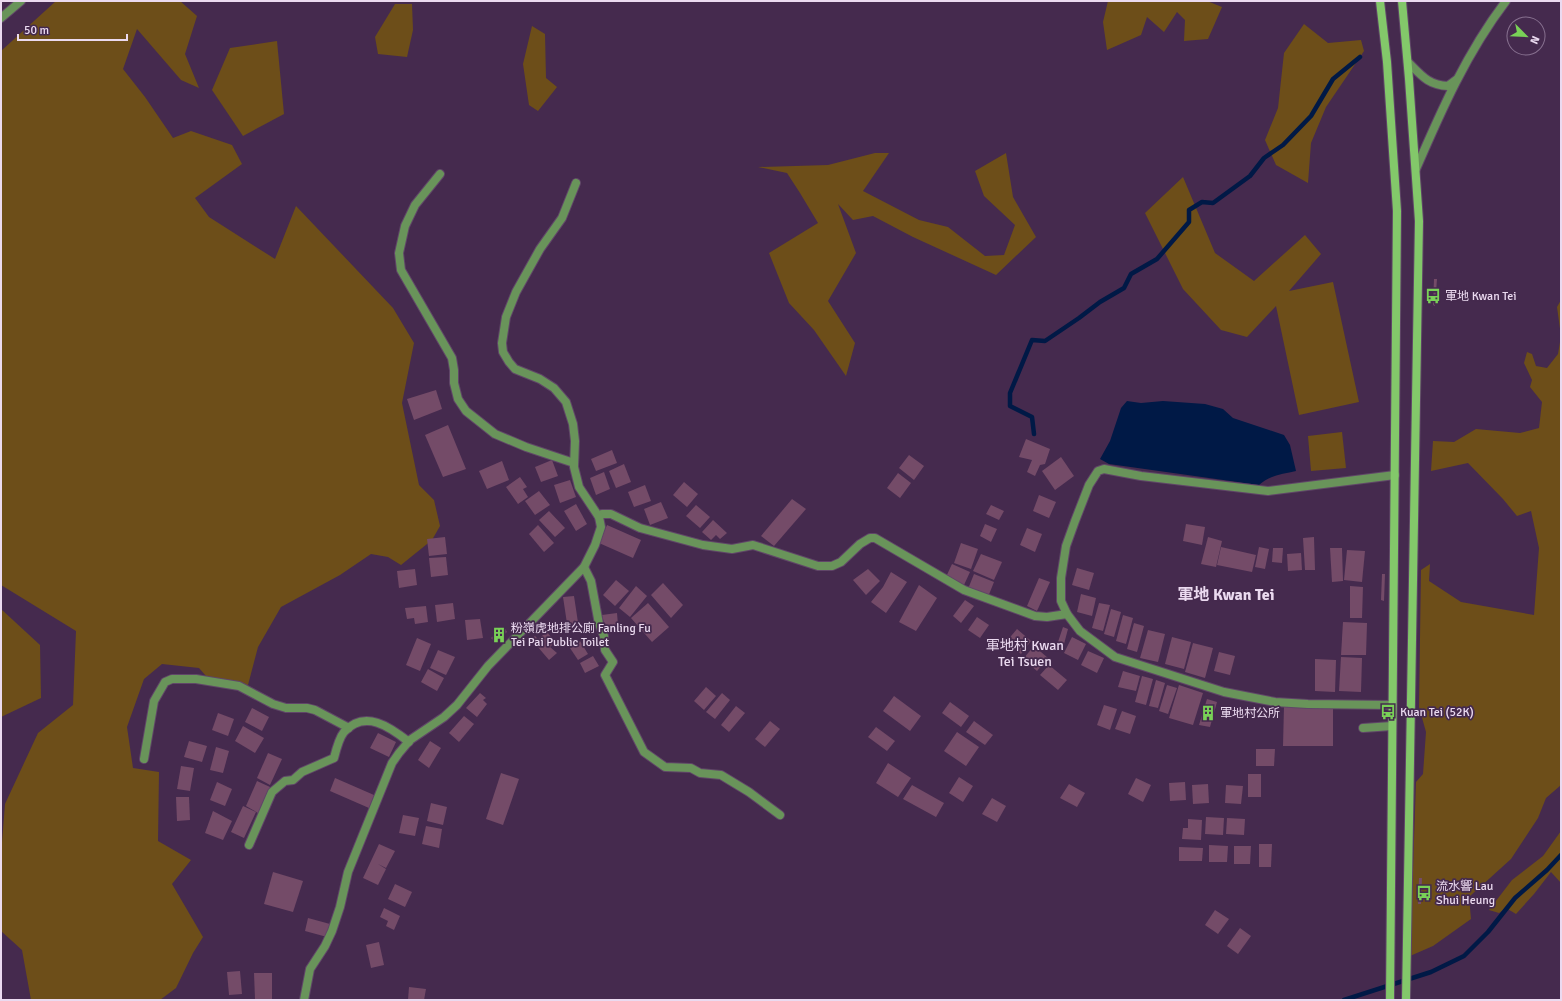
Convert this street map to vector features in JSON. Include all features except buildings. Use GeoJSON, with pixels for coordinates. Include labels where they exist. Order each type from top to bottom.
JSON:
{"type":"FeatureCollection","features":[{"type":"Feature","properties":{"kind":"main road"},"geometry":{"type":"LineString","coordinates":[[1380,1],[1397,211],[1390,1000]]}},
{"type":"Feature","properties":{"kind":"main road"},"geometry":{"type":"LineString","coordinates":[[1402,1],[1408,62],[1419,221],[1406,998]]}},
{"type":"Feature","properties":{"kind":"street"},"geometry":{"type":"LineString","coordinates":[[1,18],[21,1]]}},
{"type":"Feature","properties":{"kind":"street"},"geometry":{"type":"LineString","coordinates":[[1416,169],[1439,116],[1458,78],[1492,20],[1506,1]]}},
{"type":"Feature","properties":{"kind":"street"},"geometry":{"type":"LineString","coordinates":[[1408,62],[1427,81],[1432,83],[1448,86],[1458,78]]}},
{"type":"Feature","properties":{"kind":"street"},"geometry":{"type":"LineString","coordinates":[[440,174],[414,205],[405,226],[399,253],[401,270],[452,358],[454,383],[458,398],[466,411],[495,434],[526,447],[574,463]]}},
{"type":"Feature","properties":{"kind":"street"},"geometry":{"type":"LineString","coordinates":[[304,1000],[310,969],[332,931],[340,907],[348,872],[392,763],[409,742],[457,706],[488,666],[584,567],[595,545],[601,527],[599,517],[579,486],[574,467],[575,441],[573,424],[566,402],[554,388],[540,379],[515,369],[503,352],[502,343],[506,317],[516,292],[540,249],[562,218],[576,183]]}},
{"type":"Feature","properties":{"kind":"street"},"geometry":{"type":"LineString","coordinates":[[1392,705],[1308,704],[1248,698],[1224,692],[1115,657],[1080,631],[1067,614],[1061,601],[1060,592],[1066,546],[1089,485],[1098,471],[1104,469],[1141,476],[1268,491],[1395,476]]}},
{"type":"Feature","properties":{"kind":"street"},"geometry":{"type":"LineString","coordinates":[[599,517],[602,514],[611,514],[640,528],[703,545],[732,549],[753,545],[818,566],[832,566],[840,562],[860,544],[870,538],[875,538],[964,590],[1035,616],[1047,617],[1067,614]]}},
{"type":"Feature","properties":{"kind":"street"},"geometry":{"type":"LineString","coordinates":[[584,567],[591,581],[599,624],[604,636],[604,650],[613,662],[605,675],[644,752],[665,767],[691,768],[700,773],[721,775],[780,815]]}},
{"type":"Feature","properties":{"kind":"street"},"geometry":{"type":"LineString","coordinates":[[144,760],[154,701],[165,682],[172,679],[196,679],[239,686],[273,704],[286,708],[307,708],[315,710],[349,728]]}},
{"type":"Feature","properties":{"kind":"street"},"geometry":{"type":"LineString","coordinates":[[249,845],[272,792],[284,781],[293,780],[302,772],[334,758],[343,733],[354,724],[374,721],[384,724],[409,742]]}},
{"type":"Feature","properties":{"kind":"street"},"geometry":{"type":"LineString","coordinates":[[1362,728],[1392,726]]}},
{"type":"Feature","properties":{"kind":"shaded area"},"geometry":{"type":"Polygon","coordinates":[[[56,1],[180,1],[197,16],[185,54],[199,88],[181,80],[137,29],[123,69],[145,97],[173,138],[191,131],[232,145],[242,164],[195,198],[209,217],[275,259],[296,206],[393,308],[414,343],[402,403],[419,485],[434,500],[440,526],[432,540],[401,565],[388,557],[371,554],[340,575],[281,607],[258,647],[248,685],[213,684],[199,668],[162,664],[144,679],[127,727],[133,768],[159,772],[158,841],[191,860],[172,884],[203,937],[193,953],[176,988],[160,1000],[31,1000],[22,950],[1,931],[1,855],[5,804],[38,733],[73,705],[76,631],[1,585],[1,51],[56,1]]]}},
{"type":"Feature","properties":{"kind":"shaded area"},"geometry":{"type":"Polygon","coordinates":[[[1108,1],[1207,1],[1222,7],[1208,39],[1184,41],[1185,20],[1177,12],[1164,32],[1147,17],[1141,35],[1107,50],[1103,22],[1108,1]]]}},
{"type":"Feature","properties":{"kind":"shaded area"},"geometry":{"type":"Polygon","coordinates":[[[395,4],[412,4],[413,30],[407,57],[378,54],[375,37],[395,4]]]}},
{"type":"Feature","properties":{"kind":"shaded area"},"geometry":{"type":"Polygon","coordinates":[[[1304,24],[1328,43],[1361,40],[1364,51],[1326,107],[1311,143],[1308,183],[1276,165],[1265,140],[1278,108],[1284,53],[1304,24]]]}},
{"type":"Feature","properties":{"kind":"shaded area"},"geometry":{"type":"Polygon","coordinates":[[[532,26],[545,34],[546,78],[557,87],[538,111],[529,105],[523,64],[532,26]]]}},
{"type":"Feature","properties":{"kind":"shaded area"},"geometry":{"type":"Polygon","coordinates":[[[277,41],[284,114],[243,136],[212,90],[230,48],[277,41]]]}},
{"type":"Feature","properties":{"kind":"shaded area"},"geometry":{"type":"Polygon","coordinates":[[[875,153],[889,153],[863,191],[919,220],[948,227],[985,256],[1004,255],[1015,225],[984,196],[975,171],[1006,153],[1013,197],[1036,237],[996,275],[913,237],[873,216],[853,220],[838,204],[856,253],[828,301],[855,343],[846,376],[814,330],[789,303],[769,253],[818,223],[787,173],[758,167],[828,165],[875,153]]]}},
{"type":"Feature","properties":{"kind":"shaded area"},"geometry":{"type":"Polygon","coordinates":[[[1183,177],[1215,253],[1254,281],[1305,235],[1321,254],[1289,291],[1333,282],[1359,402],[1299,415],[1276,306],[1247,337],[1221,330],[1183,289],[1145,213],[1183,177]]]}},
{"type":"Feature","properties":{"kind":"shaded area"},"geometry":{"type":"Polygon","coordinates":[[[1561,300],[1561,336],[1557,307],[1561,300]]]}},
{"type":"Feature","properties":{"kind":"shaded area"},"geometry":{"type":"Polygon","coordinates":[[[1561,336],[1561,785],[1546,798],[1538,818],[1511,859],[1469,897],[1471,919],[1433,946],[1410,956],[1416,782],[1423,774],[1426,732],[1419,707],[1421,570],[1430,564],[1429,581],[1461,602],[1534,615],[1539,548],[1531,511],[1517,516],[1503,499],[1468,463],[1431,471],[1433,441],[1454,442],[1476,429],[1520,433],[1539,428],[1542,402],[1530,387],[1532,380],[1524,363],[1527,352],[1532,354],[1536,366],[1547,368],[1558,354],[1561,336]]]}},
{"type":"Feature","properties":{"kind":"shaded area"},"geometry":{"type":"Polygon","coordinates":[[[1342,432],[1346,468],[1311,471],[1308,436],[1342,432]]]}},
{"type":"Feature","properties":{"kind":"shaded area"},"geometry":{"type":"Polygon","coordinates":[[[1,609],[40,645],[41,698],[1,717],[1,609]]]}},
{"type":"Feature","properties":{"kind":"shaded area"},"geometry":{"type":"Polygon","coordinates":[[[1561,831],[1561,883],[1551,872],[1516,914],[1506,908],[1499,913],[1489,910],[1512,880],[1543,856],[1561,831]]]}},
{"type":"Feature","properties":{"kind":"water"},"geometry":{"type":"Polygon","coordinates":[[[1127,401],[1141,403],[1163,401],[1205,404],[1223,409],[1233,418],[1284,435],[1290,445],[1296,471],[1272,477],[1259,485],[1109,464],[1100,459],[1110,441],[1121,408],[1127,401]]]}},
{"type":"Feature","properties":{"kind":"waterway"},"geometry":{"type":"LineString","coordinates":[[1034,434],[1032,417],[1010,406],[1010,393],[1032,340],[1045,341],[1100,302],[1124,288],[1131,274],[1157,259],[1189,222],[1189,210],[1202,202],[1213,203],[1250,176],[1264,158],[1283,145],[1311,116],[1333,79],[1360,57]]}},
{"type":"Feature","properties":{"kind":"waterway"},"geometry":{"type":"LineString","coordinates":[[1344,1000],[1431,972],[1464,956],[1488,932],[1515,898],[1547,870],[1561,855]]}},
{"type":"Feature","properties":{"kind":"place","name":"軍地 Kwan Tei"},"geometry":{"type":"Point","coordinates":[1433,296]}},
{"type":"Feature","properties":{"kind":"place","name":"粉嶺虎地排公廁 Fanling Fu Tei Pai Public Toilet"},"geometry":{"type":"Point","coordinates":[499,635]}},
{"type":"Feature","properties":{"kind":"place","name":"Kuan Tei (52K)"},"geometry":{"type":"Point","coordinates":[1388,712]}},
{"type":"Feature","properties":{"kind":"place","name":"軍地村公所"},"geometry":{"type":"Point","coordinates":[1208,713]}},
{"type":"Feature","properties":{"kind":"place","name":"流水響 Lau Shui Heung"},"geometry":{"type":"Point","coordinates":[1424,893]}},
{"type":"Feature","properties":{"kind":"district","name":"軍地 Kwan Tei"},"geometry":{"type":"Point","coordinates":[1226,595]}},
{"type":"Feature","properties":{"kind":"district","name":"軍地村 Kwan Tei Tsuen"},"geometry":{"type":"Point","coordinates":[1025,654]}}]}
